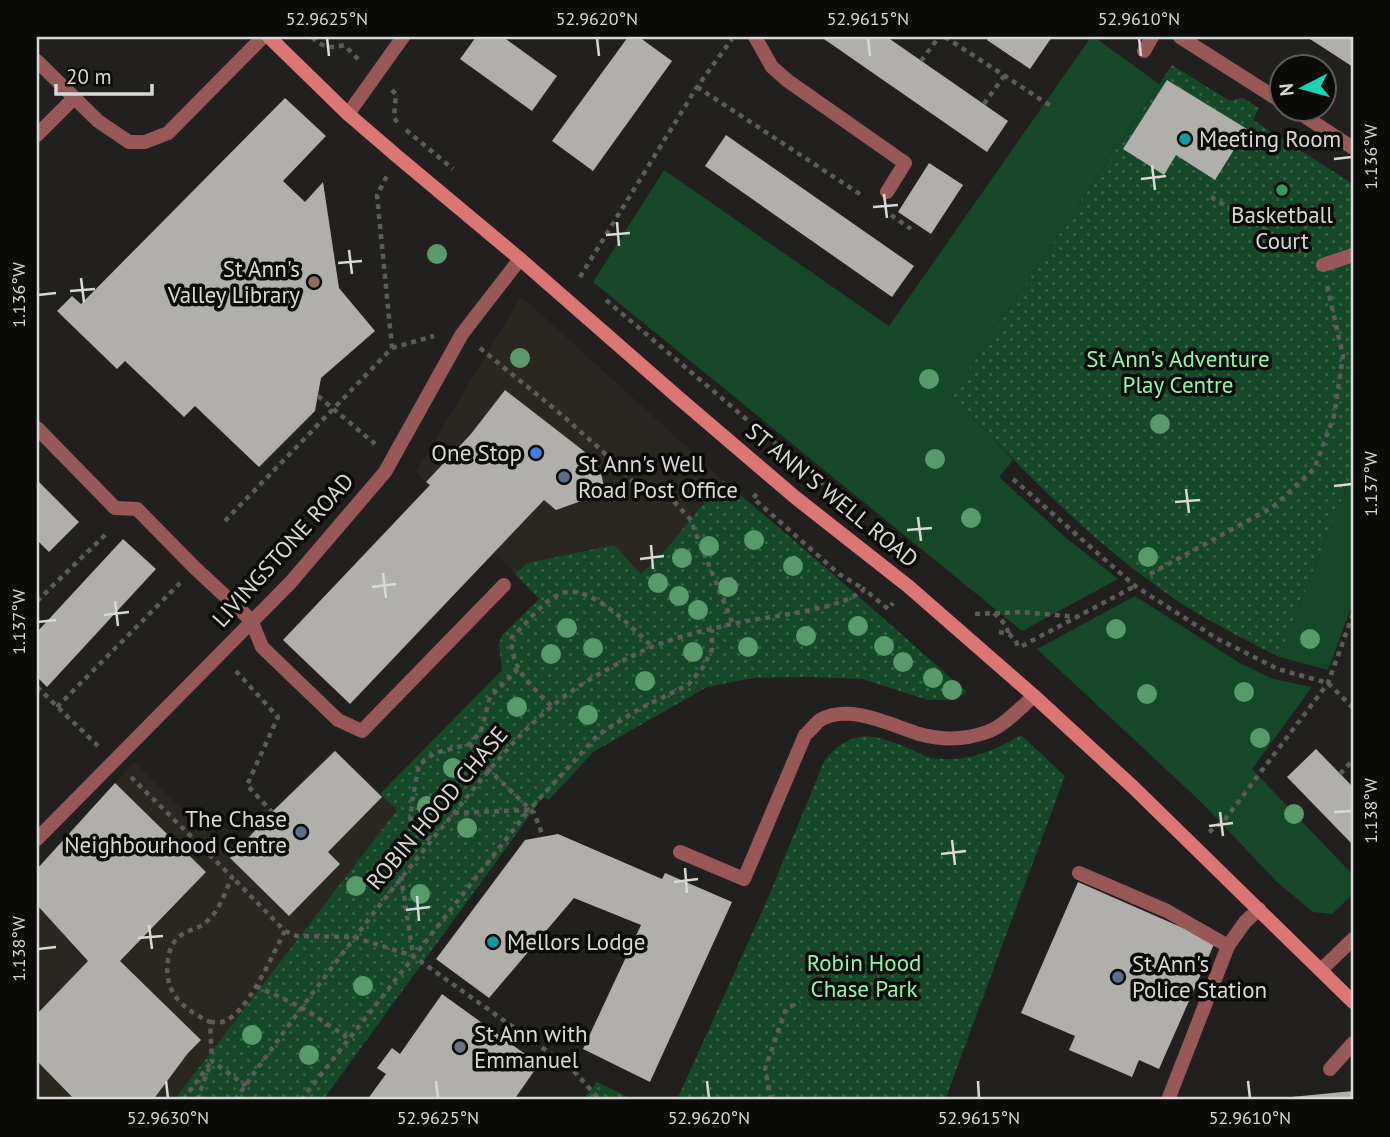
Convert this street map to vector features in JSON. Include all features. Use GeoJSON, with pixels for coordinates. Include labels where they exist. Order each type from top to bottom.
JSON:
{"type":"FeatureCollection","features":[{"type":"Feature","properties":{"kind":"street"},"geometry":{"type":"LineString","coordinates":[[37,61],[98,121],[129,142],[145,142],[168,133],[263,37]]}},
{"type":"Feature","properties":{"kind":"street","name":"ST ANN'S WELL ROAD"},"geometry":{"type":"LineString","coordinates":[[269,37],[348,114],[796,498],[908,586],[1034,696],[1193,845],[1353,1002]]}},
{"type":"Feature","properties":{"kind":"street"},"geometry":{"type":"LineString","coordinates":[[348,114],[403,37]]}},
{"type":"Feature","properties":{"kind":"street"},"geometry":{"type":"LineString","coordinates":[[755,37],[772,67],[788,81],[905,163],[887,192]]}},
{"type":"Feature","properties":{"kind":"street"},"geometry":{"type":"LineString","coordinates":[[1144,51],[1152,37]]}},
{"type":"Feature","properties":{"kind":"street"},"geometry":{"type":"LineString","coordinates":[[1180,37],[1268,93]]}},
{"type":"Feature","properties":{"kind":"street"},"geometry":{"type":"LineString","coordinates":[[37,135],[74,98]]}},
{"type":"Feature","properties":{"kind":"street"},"geometry":{"type":"LineString","coordinates":[[1313,122],[1353,148]]}},
{"type":"Feature","properties":{"kind":"street"},"geometry":{"type":"LineString","coordinates":[[1323,265],[1353,255]]}},
{"type":"Feature","properties":{"kind":"street","name":"LIVINGSTONE ROAD"},"geometry":{"type":"LineString","coordinates":[[37,839],[291,582],[385,472],[462,334],[520,259]]}},
{"type":"Feature","properties":{"kind":"street"},"geometry":{"type":"LineString","coordinates":[[37,428],[115,508],[137,509],[251,620],[262,647],[338,720],[362,731],[504,585]]}},
{"type":"Feature","properties":{"kind":"street"},"geometry":{"type":"LineString","coordinates":[[680,852],[744,879],[805,735],[820,721],[834,716],[858,716],[886,721],[919,734],[954,740],[989,732],[1034,696]]}},
{"type":"Feature","properties":{"kind":"street"},"geometry":{"type":"LineString","coordinates":[[1079,873],[1167,911],[1228,946]]}},
{"type":"Feature","properties":{"kind":"street"},"geometry":{"type":"LineString","coordinates":[[1168,1100],[1228,946],[1245,922],[1259,909]]}},
{"type":"Feature","properties":{"kind":"street"},"geometry":{"type":"LineString","coordinates":[[1321,970],[1353,939]]}},
{"type":"Feature","properties":{"kind":"street"},"geometry":{"type":"LineString","coordinates":[[1330,1069],[1353,1043]]}},
{"type":"Feature","properties":{"kind":"path"},"geometry":{"type":"LineString","coordinates":[[312,37],[319,45],[328,47]]}},
{"type":"Feature","properties":{"kind":"path"},"geometry":{"type":"LineString","coordinates":[[580,276],[697,87],[733,37]]}},
{"type":"Feature","properties":{"kind":"path"},"geometry":{"type":"LineString","coordinates":[[921,61],[939,37]]}},
{"type":"Feature","properties":{"kind":"path"},"geometry":{"type":"LineString","coordinates":[[945,37],[1054,108]]}},
{"type":"Feature","properties":{"kind":"path"},"geometry":{"type":"LineString","coordinates":[[984,104],[1004,76]]}},
{"type":"Feature","properties":{"kind":"path"},"geometry":{"type":"LineString","coordinates":[[697,87],[868,199]]}},
{"type":"Feature","properties":{"kind":"path"},"geometry":{"type":"LineString","coordinates":[[399,127],[412,134],[460,175]]}},
{"type":"Feature","properties":{"kind":"path"},"geometry":{"type":"LineString","coordinates":[[392,348],[377,195],[412,134]]}},
{"type":"Feature","properties":{"kind":"path"},"geometry":{"type":"LineString","coordinates":[[1150,574],[1273,507],[1314,469],[1334,416],[1343,356],[1323,265],[1211,197]]}},
{"type":"Feature","properties":{"kind":"path"},"geometry":{"type":"LineString","coordinates":[[890,214],[911,229]]}},
{"type":"Feature","properties":{"kind":"path"},"geometry":{"type":"LineString","coordinates":[[570,269],[590,285]]}},
{"type":"Feature","properties":{"kind":"path"},"geometry":{"type":"LineString","coordinates":[[600,294],[853,510]]}},
{"type":"Feature","properties":{"kind":"path"},"geometry":{"type":"LineString","coordinates":[[462,334],[562,415],[632,481],[667,494],[690,519],[733,624]]}},
{"type":"Feature","properties":{"kind":"path"},"geometry":{"type":"LineString","coordinates":[[225,521],[392,348],[428,336]]}},
{"type":"Feature","properties":{"kind":"path"},"geometry":{"type":"LineString","coordinates":[[318,396],[365,437]]}},
{"type":"Feature","properties":{"kind":"path"},"geometry":{"type":"LineString","coordinates":[[1013,479],[1135,586],[1216,638],[1278,668],[1328,683],[1353,709]]}},
{"type":"Feature","properties":{"kind":"path"},"geometry":{"type":"LineString","coordinates":[[37,601],[104,535]]}},
{"type":"Feature","properties":{"kind":"path"},"geometry":{"type":"LineString","coordinates":[[57,707],[195,568]]}},
{"type":"Feature","properties":{"kind":"path"},"geometry":{"type":"LineString","coordinates":[[1022,646],[1135,586]]}},
{"type":"Feature","properties":{"kind":"path","name":"ROBIN HOOD CHASE"},"geometry":{"type":"LineString","coordinates":[[235,1100],[301,1007],[401,876],[488,769],[551,706],[605,671],[652,646],[733,624],[835,604],[857,596],[864,589],[888,609]]}},
{"type":"Feature","properties":{"kind":"path"},"geometry":{"type":"LineString","coordinates":[[551,706],[518,669],[511,649],[512,637],[543,607],[565,592],[582,592],[594,598],[652,646]]}},
{"type":"Feature","properties":{"kind":"path"},"geometry":{"type":"LineString","coordinates":[[971,607],[987,621]]}},
{"type":"Feature","properties":{"kind":"path"},"geometry":{"type":"LineString","coordinates":[[979,614],[1022,612],[1078,617]]}},
{"type":"Feature","properties":{"kind":"path"},"geometry":{"type":"LineString","coordinates":[[994,613],[1016,640]]}},
{"type":"Feature","properties":{"kind":"path"},"geometry":{"type":"LineString","coordinates":[[1193,845],[1223,822],[1328,683],[1353,614]]}},
{"type":"Feature","properties":{"kind":"path"},"geometry":{"type":"LineString","coordinates":[[995,628],[1002,634],[1009,634]]}},
{"type":"Feature","properties":{"kind":"path"},"geometry":{"type":"LineString","coordinates":[[301,1100],[529,810],[598,735],[639,709],[688,685],[704,666],[712,649],[712,629]]}},
{"type":"Feature","properties":{"kind":"path"},"geometry":{"type":"LineString","coordinates":[[219,654],[278,717],[247,785],[272,812]]}},
{"type":"Feature","properties":{"kind":"path"},"geometry":{"type":"LineString","coordinates":[[430,840],[410,828],[419,765],[435,753],[470,744],[481,731],[490,696],[518,669]]}},
{"type":"Feature","properties":{"kind":"path"},"geometry":{"type":"LineString","coordinates":[[37,687],[285,931],[297,936],[354,937],[413,956],[571,1068],[600,1100]]}},
{"type":"Feature","properties":{"kind":"path"},"geometry":{"type":"LineString","coordinates":[[470,744],[488,769],[538,819],[543,836]]}},
{"type":"Feature","properties":{"kind":"path"},"geometry":{"type":"LineString","coordinates":[[1340,774],[1353,760]]}},
{"type":"Feature","properties":{"kind":"path"},"geometry":{"type":"LineString","coordinates":[[454,813],[529,810]]}},
{"type":"Feature","properties":{"kind":"path"},"geometry":{"type":"LineString","coordinates":[[401,876],[413,956]]}},
{"type":"Feature","properties":{"kind":"path"},"geometry":{"type":"LineString","coordinates":[[232,877],[214,914],[201,928],[180,935],[170,949],[166,970],[171,991],[190,1012],[210,1022],[222,1023],[233,1015],[251,995],[285,931]]}},
{"type":"Feature","properties":{"kind":"path"},"geometry":{"type":"LineString","coordinates":[[256,986],[301,1007],[350,1039]]}},
{"type":"Feature","properties":{"kind":"path"},"geometry":{"type":"LineString","coordinates":[[771,1100],[765,1069],[786,1009],[800,1002]]}},
{"type":"Feature","properties":{"kind":"path"},"geometry":{"type":"LineString","coordinates":[[197,1100],[212,1061],[210,1022]]}},
{"type":"Feature","properties":{"kind":"path"},"geometry":{"type":"LineString","coordinates":[[212,1061],[246,1086]]}},
{"type":"Feature","properties":{"kind":"path"},"geometry":{"type":"LineString","coordinates":[[183,1100],[212,1061]]}},
{"type":"Feature","properties":{"kind":"shaded area"},"geometry":{"type":"Polygon","coordinates":[[[521,296],[723,480],[662,554],[641,575],[527,563],[515,574],[416,472],[521,296]]]}},
{"type":"Feature","properties":{"kind":"shaded area"},"geometry":{"type":"Polygon","coordinates":[[[334,748],[397,810],[174,1100],[37,1100],[37,869],[134,762],[229,855],[334,748]]]}},
{"type":"Feature","properties":{"kind":"green space"},"geometry":{"type":"Polygon","coordinates":[[[1091,37],[1159,84],[952,395],[1013,460],[999,477],[1064,536],[1118,579],[1022,631],[593,282],[664,170],[889,326],[1091,37]]]}},
{"type":"Feature","properties":{"kind":"green space","name":"St Ann's Adventure Play Centre"},"geometry":{"type":"Polygon","coordinates":[[[1172,65],[1230,101],[1243,98],[1259,108],[1253,120],[1353,184],[1353,471],[1279,657],[1188,607],[1131,567],[1051,497],[952,395],[1172,65]]]}},
{"type":"Feature","properties":{"kind":"green space"},"geometry":{"type":"Polygon","coordinates":[[[1353,471],[1353,603],[1328,670],[1279,657],[1353,471]]]}},
{"type":"Feature","properties":{"kind":"green space"},"geometry":{"type":"Polygon","coordinates":[[[723,480],[967,692],[954,700],[928,700],[862,679],[807,677],[753,678],[707,687],[593,752],[549,800],[543,797],[323,1100],[174,1100],[397,810],[380,794],[502,670],[499,645],[502,635],[539,599],[515,574],[527,563],[614,545],[641,574],[662,554],[723,480]]]}},
{"type":"Feature","properties":{"kind":"green space"},"geometry":{"type":"Polygon","coordinates":[[[1135,596],[1238,662],[1273,679],[1312,687],[1252,769],[1353,875],[1353,894],[1332,914],[1313,912],[1276,881],[1201,802],[1037,649],[1135,596]]]}},
{"type":"Feature","properties":{"kind":"green space","name":"Robin Hood Chase Park"},"geometry":{"type":"Polygon","coordinates":[[[1021,735],[1065,776],[945,1100],[677,1100],[768,898],[825,759],[846,742],[866,736],[888,740],[928,757],[957,759],[1001,746],[1021,735]]]}},
{"type":"Feature","properties":{"kind":"green space"},"geometry":{"type":"Polygon","coordinates":[[[597,1082],[634,1100],[583,1100],[597,1082]]]}},
{"type":"Feature","properties":{"kind":"building"},"geometry":{"type":"Polygon","coordinates":[[[476,37],[503,37],[557,76],[532,111],[460,59],[476,37]]]}},
{"type":"Feature","properties":{"kind":"building"},"geometry":{"type":"Polygon","coordinates":[[[628,37],[639,37],[672,61],[593,171],[552,141],[628,37]]]}},
{"type":"Feature","properties":{"kind":"building"},"geometry":{"type":"Polygon","coordinates":[[[821,37],[887,37],[1008,121],[987,152],[821,37]]]}},
{"type":"Feature","properties":{"kind":"building"},"geometry":{"type":"Polygon","coordinates":[[[989,37],[1052,37],[1030,69],[987,40],[989,37]]]}},
{"type":"Feature","properties":{"kind":"building"},"geometry":{"type":"Polygon","coordinates":[[[1353,37],[1353,67],[1338,57],[1338,52],[1330,52],[1310,39],[1353,37]]]}},
{"type":"Feature","properties":{"kind":"building","name":"Meeting Room"},"geometry":{"type":"Polygon","coordinates":[[[1167,80],[1247,129],[1215,180],[1176,155],[1164,175],[1123,149],[1167,80]]]}},
{"type":"Feature","properties":{"kind":"building"},"geometry":{"type":"Polygon","coordinates":[[[285,98],[326,136],[283,181],[305,202],[323,182],[339,288],[375,331],[321,378],[315,411],[259,467],[195,406],[184,417],[125,361],[117,369],[57,311],[72,296],[81,304],[285,98]]]}},
{"type":"Feature","properties":{"kind":"building"},"geometry":{"type":"Polygon","coordinates":[[[726,135],[914,266],[892,297],[705,166],[726,135]]]}},
{"type":"Feature","properties":{"kind":"building"},"geometry":{"type":"Polygon","coordinates":[[[929,163],[963,185],[931,234],[898,212],[929,163]]]}},
{"type":"Feature","properties":{"kind":"building"},"geometry":{"type":"Polygon","coordinates":[[[505,390],[585,452],[600,468],[604,487],[601,494],[556,510],[544,500],[350,704],[283,640],[430,485],[426,482],[471,434],[505,390]]]}},
{"type":"Feature","properties":{"kind":"building"},"geometry":{"type":"Polygon","coordinates":[[[37,480],[79,522],[49,552],[37,540],[37,480]]]}},
{"type":"Feature","properties":{"kind":"building"},"geometry":{"type":"Polygon","coordinates":[[[123,539],[156,569],[47,687],[37,677],[37,632],[123,539]]]}},
{"type":"Feature","properties":{"kind":"building"},"geometry":{"type":"Polygon","coordinates":[[[1316,749],[1353,787],[1353,845],[1287,777],[1316,749]]]}},
{"type":"Feature","properties":{"kind":"building","name":"The Chase Neighbourhood Centre"},"geometry":{"type":"Polygon","coordinates":[[[335,751],[382,797],[328,852],[340,864],[289,916],[230,858],[272,812],[335,751]]]}},
{"type":"Feature","properties":{"kind":"building"},"geometry":{"type":"Polygon","coordinates":[[[115,783],[206,872],[120,961],[201,1040],[153,1100],[75,1100],[37,1061],[37,1014],[88,961],[37,905],[37,869],[115,783]]]}},
{"type":"Feature","properties":{"kind":"building","name":"Mellors Lodge"},"geometry":{"type":"Polygon","coordinates":[[[558,834],[662,879],[665,873],[732,902],[650,1082],[583,1049],[641,925],[574,898],[489,998],[436,959],[525,840],[558,834]]]}},
{"type":"Feature","properties":{"kind":"building","name":"St Ann's Police Station"},"geometry":{"type":"Polygon","coordinates":[[[1078,882],[1215,942],[1159,1069],[1139,1060],[1132,1077],[1069,1050],[1075,1036],[1021,1013],[1078,882]]]}},
{"type":"Feature","properties":{"kind":"building","name":"St Ann with Emmanuel"},"geometry":{"type":"Polygon","coordinates":[[[442,994],[539,1064],[514,1100],[367,1100],[386,1074],[377,1068],[392,1048],[400,1054],[442,994]]]}},
{"type":"Feature","properties":{"kind":"building"},"geometry":{"type":"Polygon","coordinates":[[[1353,1091],[1353,1100],[1281,1100],[1281,1098],[1353,1091]]]}},
{"type":"Feature","properties":{"kind":"place","name":"Meeting Room"},"geometry":{"type":"Point","coordinates":[1185,139]}},
{"type":"Feature","properties":{"kind":"place","name":"Basketball Court"},"geometry":{"type":"Point","coordinates":[1282,190]}},
{"type":"Feature","properties":{"kind":"place","name":"St Ann's Valley Library"},"geometry":{"type":"Point","coordinates":[314,282]}},
{"type":"Feature","properties":{"kind":"place","name":"One Stop"},"geometry":{"type":"Point","coordinates":[536,453]}},
{"type":"Feature","properties":{"kind":"place","name":"St Ann's Well Road Post Office"},"geometry":{"type":"Point","coordinates":[564,477]}},
{"type":"Feature","properties":{"kind":"place","name":"The Chase Neighbourhood Centre"},"geometry":{"type":"Point","coordinates":[301,832]}},
{"type":"Feature","properties":{"kind":"place","name":"Mellors Lodge"},"geometry":{"type":"Point","coordinates":[493,942]}},
{"type":"Feature","properties":{"kind":"place","name":"St Ann's Police Station"},"geometry":{"type":"Point","coordinates":[1118,977]}},
{"type":"Feature","properties":{"kind":"place","name":"St Ann with Emmanuel"},"geometry":{"type":"Point","coordinates":[460,1047]}}]}
